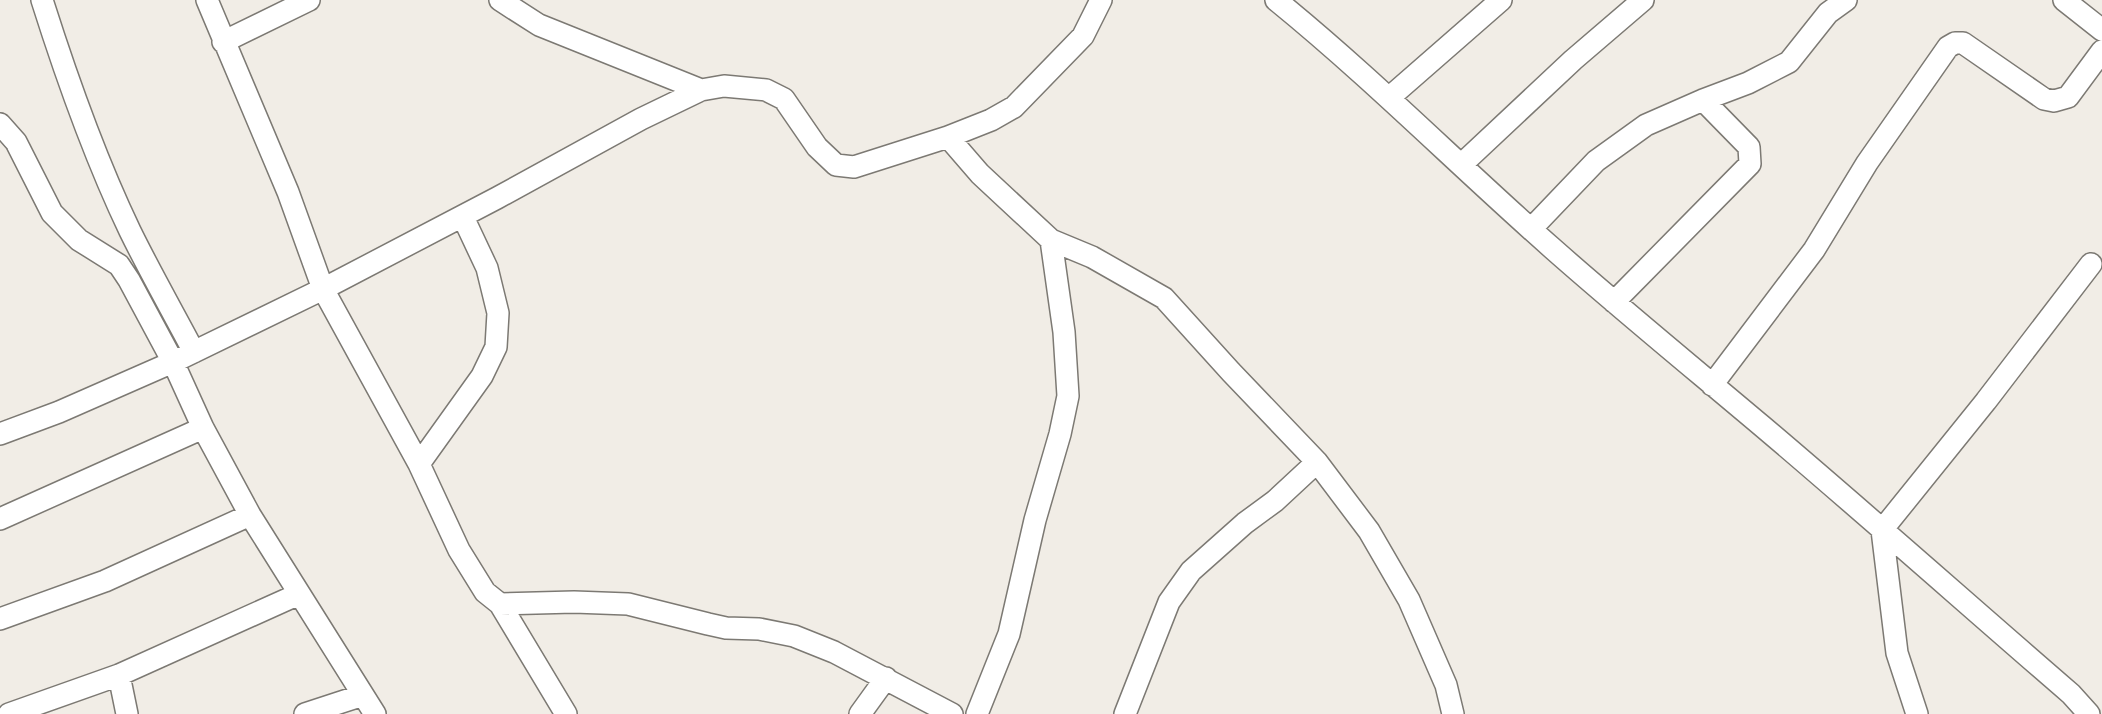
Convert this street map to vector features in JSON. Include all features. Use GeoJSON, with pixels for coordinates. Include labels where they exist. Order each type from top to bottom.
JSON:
{"type":"FeatureCollection","features":[{"type":"Feature","properties":{"kind":"street"},"geometry":{"type":"LineString","coordinates":[[42,0],[68,82],[93,147],[130,231],[194,352]]}},
{"type":"Feature","properties":{"kind":"street"},"geometry":{"type":"LineString","coordinates":[[207,0],[223,42],[288,192],[322,289],[419,464],[459,550],[486,592],[500,604],[566,714]]}},
{"type":"Feature","properties":{"kind":"street"},"geometry":{"type":"LineString","coordinates":[[223,42],[310,0]]}},
{"type":"Feature","properties":{"kind":"street"},"geometry":{"type":"LineString","coordinates":[[500,0],[539,25],[701,90]]}},
{"type":"Feature","properties":{"kind":"street"},"geometry":{"type":"LineString","coordinates":[[0,434],[58,412],[194,352],[463,217],[640,119],[701,90],[724,86],[766,90],[784,99],[817,147],[836,165],[854,167],[948,137],[991,120],[1014,106],[1084,36],[1101,0]]}},
{"type":"Feature","properties":{"kind":"street"},"geometry":{"type":"LineString","coordinates":[[1276,0],[1390,98],[1531,229],[1614,302],[1882,530],[2071,694],[2089,714]]}},
{"type":"Feature","properties":{"kind":"street"},"geometry":{"type":"LineString","coordinates":[[1390,98],[1501,0]]}},
{"type":"Feature","properties":{"kind":"street"},"geometry":{"type":"LineString","coordinates":[[1461,164],[1573,60],[1643,0]]}},
{"type":"Feature","properties":{"kind":"street"},"geometry":{"type":"LineString","coordinates":[[1531,229],[1596,161],[1646,126],[1703,100],[1748,83],[1789,62],[1828,13],[1846,0]]}},
{"type":"Feature","properties":{"kind":"street"},"geometry":{"type":"LineString","coordinates":[[2064,0],[2102,30]]}},
{"type":"Feature","properties":{"kind":"street"},"geometry":{"type":"LineString","coordinates":[[1712,385],[1814,250],[1867,162],[1948,47],[1955,43],[1963,44],[2044,99],[2054,101],[2068,97],[2102,51]]}},
{"type":"Feature","properties":{"kind":"street"},"geometry":{"type":"LineString","coordinates":[[1614,302],[1750,164],[1749,147],[1703,100]]}},
{"type":"Feature","properties":{"kind":"street"},"geometry":{"type":"LineString","coordinates":[[0,124],[16,142],[52,213],[79,240],[119,265],[130,280],[173,362],[203,428],[250,515],[375,714]]}},
{"type":"Feature","properties":{"kind":"street"},"geometry":{"type":"LineString","coordinates":[[948,137],[980,174],[1051,240],[1092,257],[1164,298],[1317,462],[1369,531],[1409,600],[1446,685],[1453,714]]}},
{"type":"Feature","properties":{"kind":"street"},"geometry":{"type":"LineString","coordinates":[[419,464],[482,376],[496,347],[498,313],[487,268],[463,217]]}},
{"type":"Feature","properties":{"kind":"street"},"geometry":{"type":"LineString","coordinates":[[977,714],[1009,634],[1035,520],[1060,434],[1068,396],[1064,332],[1051,240]]}},
{"type":"Feature","properties":{"kind":"street"},"geometry":{"type":"LineString","coordinates":[[1917,714],[1897,653],[1882,530],[1986,401],[2091,264]]}},
{"type":"Feature","properties":{"kind":"street"},"geometry":{"type":"LineString","coordinates":[[0,519],[203,428]]}},
{"type":"Feature","properties":{"kind":"street"},"geometry":{"type":"LineString","coordinates":[[1125,714],[1169,602],[1191,571],[1245,523],[1275,501],[1317,462]]}},
{"type":"Feature","properties":{"kind":"street"},"geometry":{"type":"LineString","coordinates":[[0,619],[105,581],[250,515]]}},
{"type":"Feature","properties":{"kind":"street"},"geometry":{"type":"LineString","coordinates":[[9,714],[119,675],[299,594]]}},
{"type":"Feature","properties":{"kind":"street"},"geometry":{"type":"LineString","coordinates":[[500,604],[574,602],[628,604],[726,628],[759,629],[794,636],[834,652],[952,714]]}},
{"type":"Feature","properties":{"kind":"street"},"geometry":{"type":"LineString","coordinates":[[119,675],[127,714]]}},
{"type":"Feature","properties":{"kind":"street"},"geometry":{"type":"LineString","coordinates":[[860,714],[886,678]]}},
{"type":"Feature","properties":{"kind":"street"},"geometry":{"type":"LineString","coordinates":[[2071,694],[2102,711]]}},
{"type":"Feature","properties":{"kind":"street"},"geometry":{"type":"LineString","coordinates":[[305,714],[363,695]]}}]}
